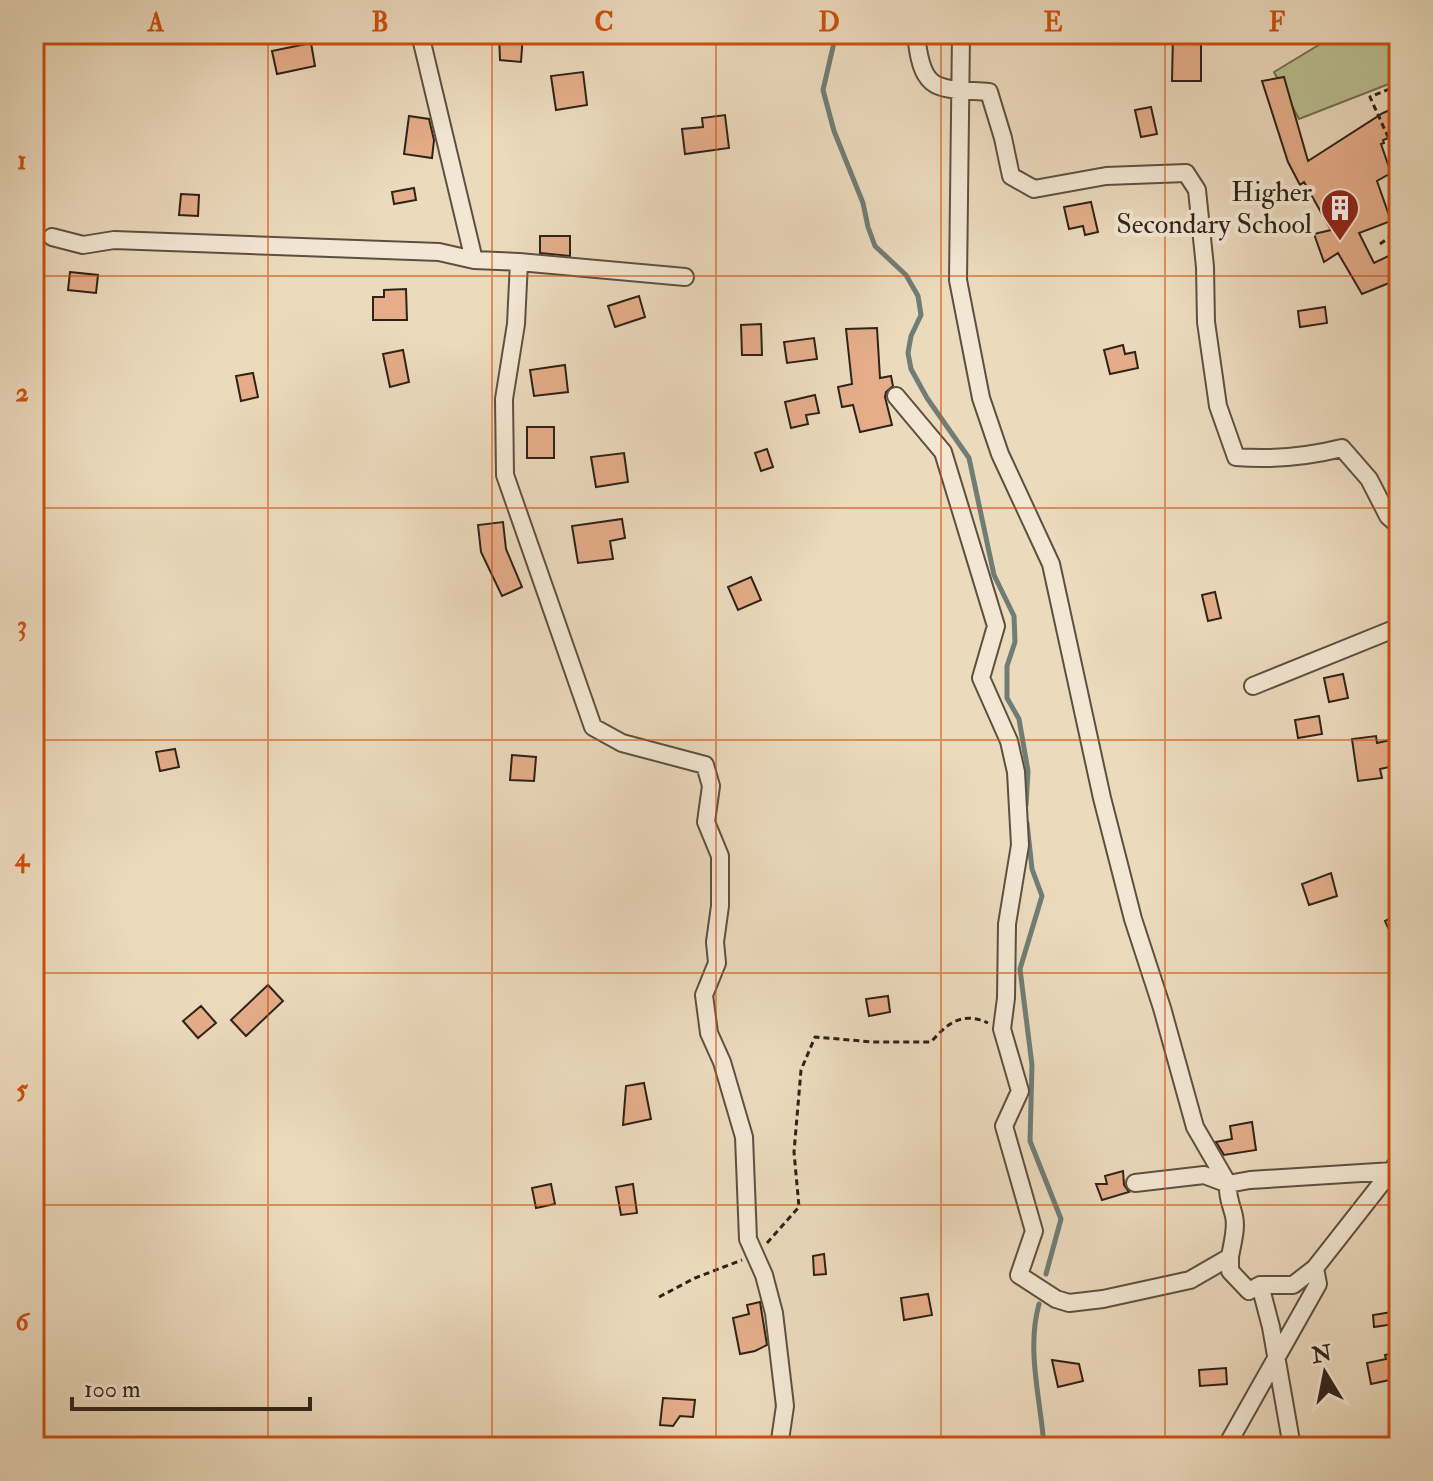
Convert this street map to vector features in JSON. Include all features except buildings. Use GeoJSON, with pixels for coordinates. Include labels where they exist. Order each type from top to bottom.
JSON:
{"type":"FeatureCollection","features":[{"type":"Feature","properties":{"kind":"street"},"geometry":{"type":"LineString","coordinates":[[420,34],[474,260]]}},
{"type":"Feature","properties":{"kind":"street"},"geometry":{"type":"LineString","coordinates":[[916,34],[922,67],[931,84],[943,89],[989,92],[1011,176],[1034,189],[1106,176],[1186,173],[1197,190],[1205,267],[1206,322],[1218,406],[1236,457],[1272,459],[1342,448],[1369,479],[1388,516],[1399,526]]}},
{"type":"Feature","properties":{"kind":"street"},"geometry":{"type":"LineString","coordinates":[[961,34],[958,280],[981,398],[1000,454],[1051,564],[1102,798],[1133,919],[1195,1127],[1228,1184],[1226,1199],[1234,1217],[1230,1271],[1249,1291],[1260,1285],[1293,1285],[1315,1268],[1396,1166]]}},
{"type":"Feature","properties":{"kind":"street"},"geometry":{"type":"LineString","coordinates":[[52,237],[83,245],[114,240],[423,251],[474,260],[685,277]]}},
{"type":"Feature","properties":{"kind":"street"},"geometry":{"type":"LineString","coordinates":[[519,262],[516,324],[504,399],[505,475],[593,727],[622,743],[705,765],[711,786],[706,822],[720,856],[720,906],[715,942],[717,963],[704,995],[709,1033],[722,1062],[744,1137],[748,1239],[764,1275],[774,1313],[785,1406],[779,1447]]}},
{"type":"Feature","properties":{"kind":"street"},"geometry":{"type":"LineString","coordinates":[[896,396],[943,452],[996,626],[981,678],[1009,741],[1016,772],[1020,845],[1007,924],[1006,998],[1002,1029],[1020,1091],[1004,1126],[1034,1231],[1019,1275],[1056,1299],[1069,1303],[1151,1290],[1190,1280],[1230,1257]]}},
{"type":"Feature","properties":{"kind":"street"},"geometry":{"type":"LineString","coordinates":[[1253,686],[1399,627]]}},
{"type":"Feature","properties":{"kind":"street"},"geometry":{"type":"LineString","coordinates":[[1135,1183],[1204,1175],[1228,1184],[1396,1166]]}},
{"type":"Feature","properties":{"kind":"street"},"geometry":{"type":"LineString","coordinates":[[1226,1447],[1318,1284],[1315,1268]]}},
{"type":"Feature","properties":{"kind":"street"},"geometry":{"type":"LineString","coordinates":[[1260,1285],[1292,1447]]}},
{"type":"Feature","properties":{"kind":"path"},"geometry":{"type":"LineString","coordinates":[[1399,85],[1370,97],[1399,161]]}},
{"type":"Feature","properties":{"kind":"path"},"geometry":{"type":"LineString","coordinates":[[1380,244],[1399,230]]}},
{"type":"Feature","properties":{"kind":"path"},"geometry":{"type":"LineString","coordinates":[[659,1297],[695,1278],[755,1255],[799,1207],[794,1152],[801,1070],[815,1037],[873,1042],[931,1042],[947,1023],[975,1017],[1002,1029]]}},
{"type":"Feature","properties":{"kind":"green space"},"geometry":{"type":"Polygon","coordinates":[[[1337,34],[1399,34],[1399,80],[1299,119],[1274,72],[1337,34]]]}},
{"type":"Feature","properties":{"kind":"waterway"},"geometry":{"type":"LineString","coordinates":[[836,34],[823,90],[834,131],[863,203],[875,246],[906,275],[918,296],[921,315],[911,336],[908,353],[911,369],[927,398],[969,458],[994,575],[1014,616],[1015,642],[1007,666],[1007,698],[1019,719],[1028,771],[1026,805]]}},
{"type":"Feature","properties":{"kind":"waterway"},"geometry":{"type":"LineString","coordinates":[[1027,823],[1032,869],[1042,896],[1020,969],[1032,1065],[1030,1141],[1061,1219],[1046,1274]]}},
{"type":"Feature","properties":{"kind":"waterway"},"geometry":{"type":"LineString","coordinates":[[1039,1304],[1034,1358],[1044,1447]]}},
{"type":"Feature","properties":{"kind":"place","name":"Higher Secondary School"},"geometry":{"type":"Point","coordinates":[1340,242]}}]}
